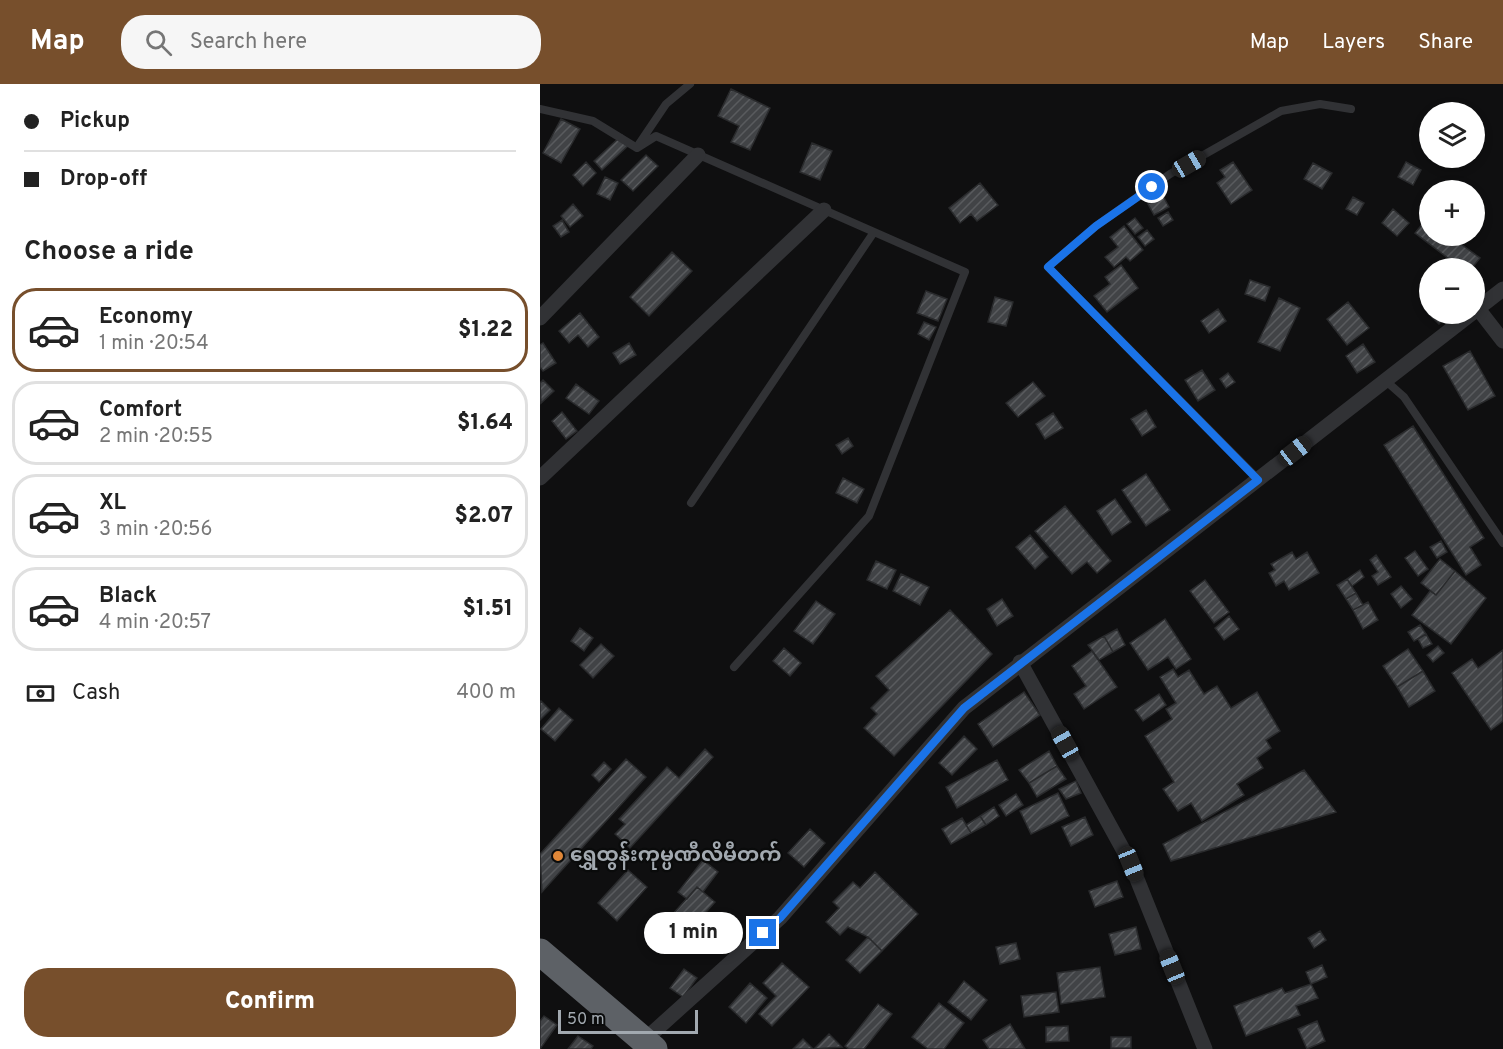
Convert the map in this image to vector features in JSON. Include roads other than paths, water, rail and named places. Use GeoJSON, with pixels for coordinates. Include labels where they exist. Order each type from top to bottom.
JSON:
{"type":"FeatureCollection","features":[{"type":"Feature","properties":{"kind":"highway"},"geometry":{"type":"LineString","coordinates":[[540,952],[644,1046]]}},
{"type":"Feature","properties":{"kind":"street"},"geometry":{"type":"LineString","coordinates":[[540,318],[698,154]]}},
{"type":"Feature","properties":{"kind":"street"},"geometry":{"type":"LineString","coordinates":[[540,478],[824,210]]}},
{"type":"Feature","properties":{"kind":"street"},"geometry":{"type":"LineString","coordinates":[[1485,305],[1503,289]]}},
{"type":"Feature","properties":{"kind":"street"},"geometry":{"type":"LineString","coordinates":[[1485,318],[1503,341]]}},
{"type":"Feature","properties":{"kind":"street"},"geometry":{"type":"LineString","coordinates":[[644,1046],[780,918],[964,708],[1020,662],[1461,324]]}},
{"type":"Feature","properties":{"kind":"street"},"geometry":{"type":"LineString","coordinates":[[1020,662],[1131,864],[1204,1049]]}},
{"type":"Feature","properties":{"kind":"lane"},"geometry":{"type":"LineString","coordinates":[[637,148],[666,104],[690,84]]}},
{"type":"Feature","properties":{"kind":"lane"},"geometry":{"type":"LineString","coordinates":[[1258,480],[1048,267],[1096,226],[1170,174],[1281,111],[1320,104],[1351,109]]}},
{"type":"Feature","properties":{"kind":"lane"},"geometry":{"type":"LineString","coordinates":[[540,109],[593,121],[637,148]]}},
{"type":"Feature","properties":{"kind":"lane"},"geometry":{"type":"LineString","coordinates":[[637,148],[656,136],[965,272],[869,516],[734,667]]}},
{"type":"Feature","properties":{"kind":"lane"},"geometry":{"type":"LineString","coordinates":[[690,503],[874,232]]}},
{"type":"Feature","properties":{"kind":"lane"},"geometry":{"type":"LineString","coordinates":[[1386,381],[1404,397],[1503,543]]}},
{"type":"Feature","properties":{"kind":"place","name":"ရွှေထွန်းကုမ္ပဏီလိမီတက်"},"geometry":{"type":"Point","coordinates":[558,856]}}]}
